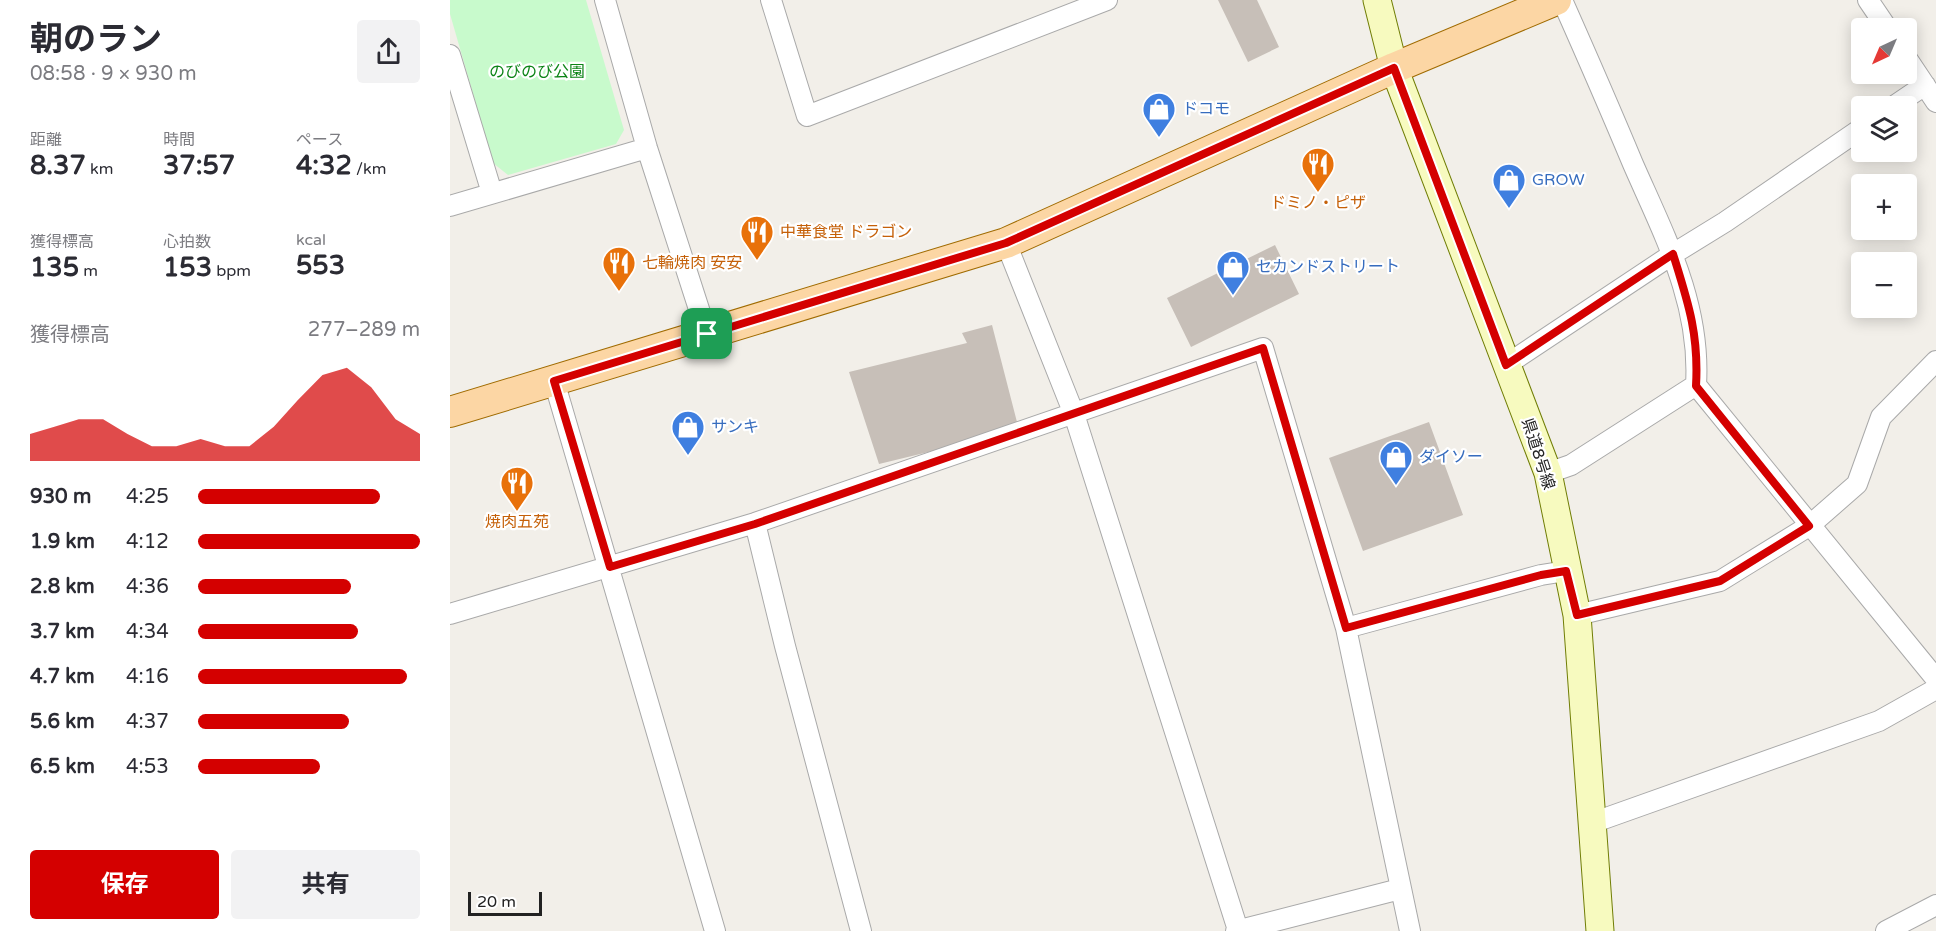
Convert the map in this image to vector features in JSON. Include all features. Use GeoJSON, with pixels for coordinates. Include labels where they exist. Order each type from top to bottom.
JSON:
{"type":"FeatureCollection","features":[{"type":"Feature","properties":{"kind":"main road","name":"県道8号線"},"geometry":{"type":"LineString","coordinates":[[1377,0],[1394,68],[1548,473],[1566,571],[1577,615],[1600,931]]}},
{"type":"Feature","properties":{"kind":"main road"},"geometry":{"type":"LineString","coordinates":[[450,412],[1006,243],[1394,68],[1556,0]]}},
{"type":"Feature","properties":{"kind":"street"},"geometry":{"type":"LineString","coordinates":[[605,0],[647,148],[707,334]]}},
{"type":"Feature","properties":{"kind":"street"},"geometry":{"type":"LineString","coordinates":[[771,0],[807,116],[1107,0]]}},
{"type":"Feature","properties":{"kind":"street"},"geometry":{"type":"LineString","coordinates":[[1562,0],[1673,254],[1694,321],[1698,356],[1696,386],[1936,679]]}},
{"type":"Feature","properties":{"kind":"street"},"geometry":{"type":"LineString","coordinates":[[1868,0],[1880,18]]}},
{"type":"Feature","properties":{"kind":"street"},"geometry":{"type":"LineString","coordinates":[[450,55],[492,193]]}},
{"type":"Feature","properties":{"kind":"street"},"geometry":{"type":"LineString","coordinates":[[1917,73],[1931,93]]}},
{"type":"Feature","properties":{"kind":"street"},"geometry":{"type":"LineString","coordinates":[[1506,365],[1725,222],[1851,136]]}},
{"type":"Feature","properties":{"kind":"street"},"geometry":{"type":"LineString","coordinates":[[450,206],[647,148]]}},
{"type":"Feature","properties":{"kind":"street"},"geometry":{"type":"LineString","coordinates":[[1006,243],[1074,414],[1237,931],[1400,889]]}},
{"type":"Feature","properties":{"kind":"street"},"geometry":{"type":"LineString","coordinates":[[450,614],[755,524],[1263,348],[1346,628],[1410,931]]}},
{"type":"Feature","properties":{"kind":"street"},"geometry":{"type":"LineString","coordinates":[[1577,615],[1720,581],[1809,526],[1857,484],[1881,417],[1936,362]]}},
{"type":"Feature","properties":{"kind":"street"},"geometry":{"type":"LineString","coordinates":[[554,381],[715,931]]}},
{"type":"Feature","properties":{"kind":"street"},"geometry":{"type":"LineString","coordinates":[[1548,473],[1571,465],[1696,386]]}},
{"type":"Feature","properties":{"kind":"street"},"geometry":{"type":"LineString","coordinates":[[755,524],[861,931]]}},
{"type":"Feature","properties":{"kind":"street"},"geometry":{"type":"LineString","coordinates":[[1346,628],[1541,575],[1566,571]]}},
{"type":"Feature","properties":{"kind":"street"},"geometry":{"type":"LineString","coordinates":[[1592,823],[1879,721],[1936,688]]}},
{"type":"Feature","properties":{"kind":"street"},"geometry":{"type":"LineString","coordinates":[[1886,931],[1936,905]]}},
{"type":"Feature","properties":{"kind":"green space","name":"のびのび公園"},"geometry":{"type":"Polygon","coordinates":[[[450,0],[586,0],[624,130],[616,144],[508,175],[493,163],[450,14],[450,0]]]}},
{"type":"Feature","properties":{"kind":"building"},"geometry":{"type":"Polygon","coordinates":[[[1218,0],[1257,0],[1279,47],[1248,62],[1218,0]]]}},
{"type":"Feature","properties":{"kind":"building","name":"セカンドストリート"},"geometry":{"type":"Polygon","coordinates":[[[1275,245],[1299,294],[1191,347],[1167,298],[1275,245]]]}},
{"type":"Feature","properties":{"kind":"building"},"geometry":{"type":"Polygon","coordinates":[[[992,325],[1019,430],[879,464],[849,372],[967,343],[962,333],[992,325]]]}},
{"type":"Feature","properties":{"kind":"building","name":"ダイソー"},"geometry":{"type":"Polygon","coordinates":[[[1429,422],[1463,515],[1363,551],[1329,458],[1429,422]]]}},
{"type":"Feature","properties":{"kind":"place","name":"ドコモ"},"geometry":{"type":"Point","coordinates":[1159,138]}},
{"type":"Feature","properties":{"kind":"place","name":"ドミノ・ピザ"},"geometry":{"type":"Point","coordinates":[1318,193]}},
{"type":"Feature","properties":{"kind":"place","name":"GROW"},"geometry":{"type":"Point","coordinates":[1509,209]}},
{"type":"Feature","properties":{"kind":"place","name":"中華食堂 ドラゴン"},"geometry":{"type":"Point","coordinates":[757,261]}},
{"type":"Feature","properties":{"kind":"place","name":"七輪焼肉 安安"},"geometry":{"type":"Point","coordinates":[619,292]}},
{"type":"Feature","properties":{"kind":"place","name":"セカンドストリート"},"geometry":{"type":"Point","coordinates":[1233,296]}},
{"type":"Feature","properties":{"kind":"place","name":"サンキ"},"geometry":{"type":"Point","coordinates":[688,456]}},
{"type":"Feature","properties":{"kind":"place","name":"ダイソー"},"geometry":{"type":"Point","coordinates":[1396,486]}},
{"type":"Feature","properties":{"kind":"place","name":"焼肉五苑"},"geometry":{"type":"Point","coordinates":[517,512]}},
{"type":"Feature","properties":{"kind":"route"},"geometry":{"type":"LineString","coordinates":[[1394,68],[1452,216],[1506,365],[1673,254],[1694,321],[1698,356],[1696,386],[1809,526],[1720,581],[1603,610],[1577,615],[1566,571],[1541,575],[1346,628],[1263,348],[755,524],[610,567],[554,381],[707,334],[1006,243],[1394,68]]}}]}
